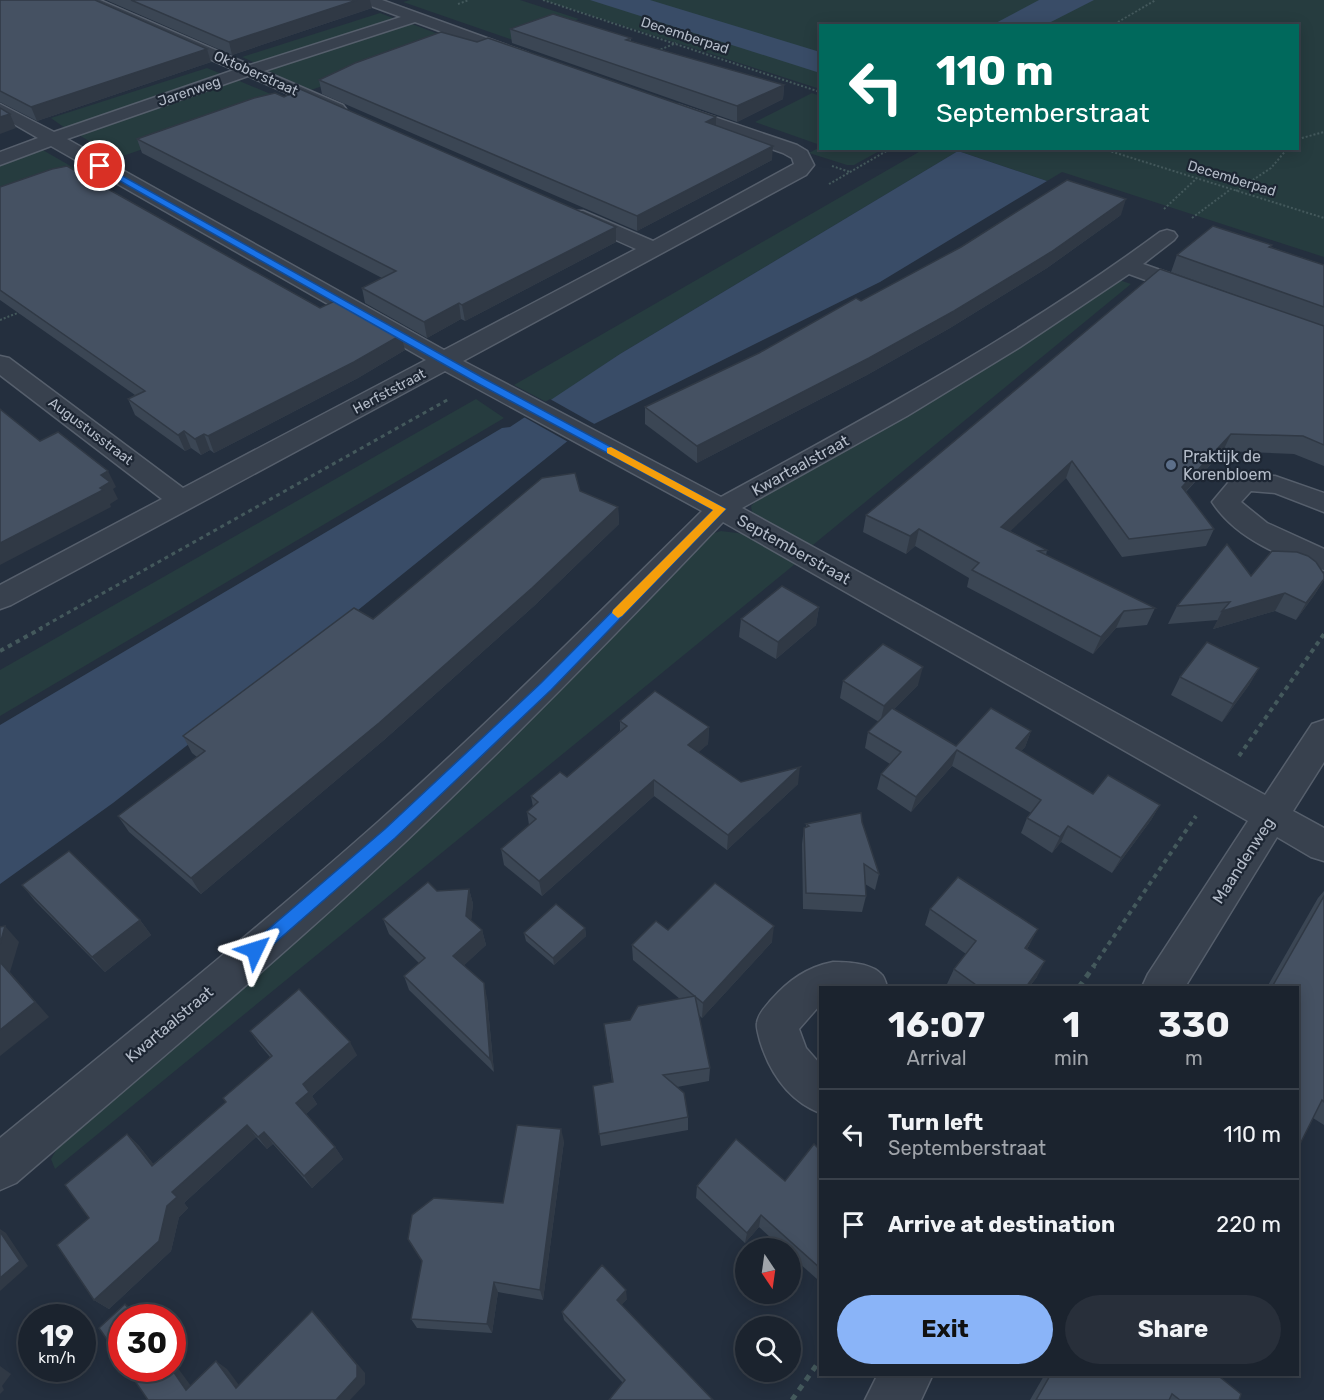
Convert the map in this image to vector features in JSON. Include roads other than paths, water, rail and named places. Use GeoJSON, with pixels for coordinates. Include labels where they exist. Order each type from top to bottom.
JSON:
{"type":"FeatureCollection","features":[{"type":"Feature","properties":{"kind":"street","name":"Oktoberstraat"},"geometry":{"type":"LineString","coordinates":[[88,0],[358,118]]}},
{"type":"Feature","properties":{"kind":"street"},"geometry":{"type":"LineString","coordinates":[[368,0],[532,60]]}},
{"type":"Feature","properties":{"kind":"street","name":"Jarenweg"},"geometry":{"type":"LineString","coordinates":[[0,159],[50,139],[249,70],[414,18]]}},
{"type":"Feature","properties":{"kind":"street","name":"Herfststraat"},"geometry":{"type":"LineString","coordinates":[[0,598],[800,171],[804,162],[800,155],[790,149],[661,105]]}},
{"type":"Feature","properties":{"kind":"street","name":"Septemberstraat"},"geometry":{"type":"LineString","coordinates":[[0,110],[448,360],[481,381],[802,552],[1324,846]]}},
{"type":"Feature","properties":{"kind":"street"},"geometry":{"type":"LineString","coordinates":[[560,208],[654,249]]}},
{"type":"Feature","properties":{"kind":"street","name":"Kwartaalstraat"},"geometry":{"type":"LineString","coordinates":[[0,1167],[188,1009],[390,833],[546,686],[720,509],[907,405],[1012,342],[1127,266],[1167,236]]}},
{"type":"Feature","properties":{"kind":"street"},"geometry":{"type":"LineString","coordinates":[[1127,266],[1217,298]]}},
{"type":"Feature","properties":{"kind":"street","name":"Augustusstraat"},"geometry":{"type":"LineString","coordinates":[[0,363],[181,500]]}},
{"type":"Feature","properties":{"kind":"street"},"geometry":{"type":"LineString","coordinates":[[1324,503],[1276,483],[1259,481],[1243,483],[1226,502],[1233,513],[1244,523],[1324,560]]}},
{"type":"Feature","properties":{"kind":"street","name":"Maandenweg"},"geometry":{"type":"LineString","coordinates":[[1163,986],[1324,733]]}},
{"type":"Feature","properties":{"kind":"street"},"geometry":{"type":"LineString","coordinates":[[819,1091],[793,1068],[782,1047],[777,1024],[810,987],[834,980],[861,982],[866,986]]}},
{"type":"Feature","properties":{"kind":"street"},"geometry":{"type":"LineString","coordinates":[[891,1400],[907,1376]]}},
{"type":"Feature","properties":{"kind":"water"},"geometry":{"type":"Polygon","coordinates":[[[590,0],[650,0],[819,52],[819,73],[590,0]]]}},
{"type":"Feature","properties":{"kind":"water"},"geometry":{"type":"Polygon","coordinates":[[[1039,0],[1094,0],[1047,24],[994,24],[1039,0]]]}},
{"type":"Feature","properties":{"kind":"water"},"geometry":{"type":"Polygon","coordinates":[[[958,151],[1047,181],[880,282],[580,431],[280,673],[113,803],[0,884],[0,725],[502,428],[510,427],[620,354],[958,151]]]}},
{"type":"Feature","properties":{"kind":"place","name":"Praktijk de Korenbloem"},"geometry":{"type":"Point","coordinates":[1171,465]}}]}
